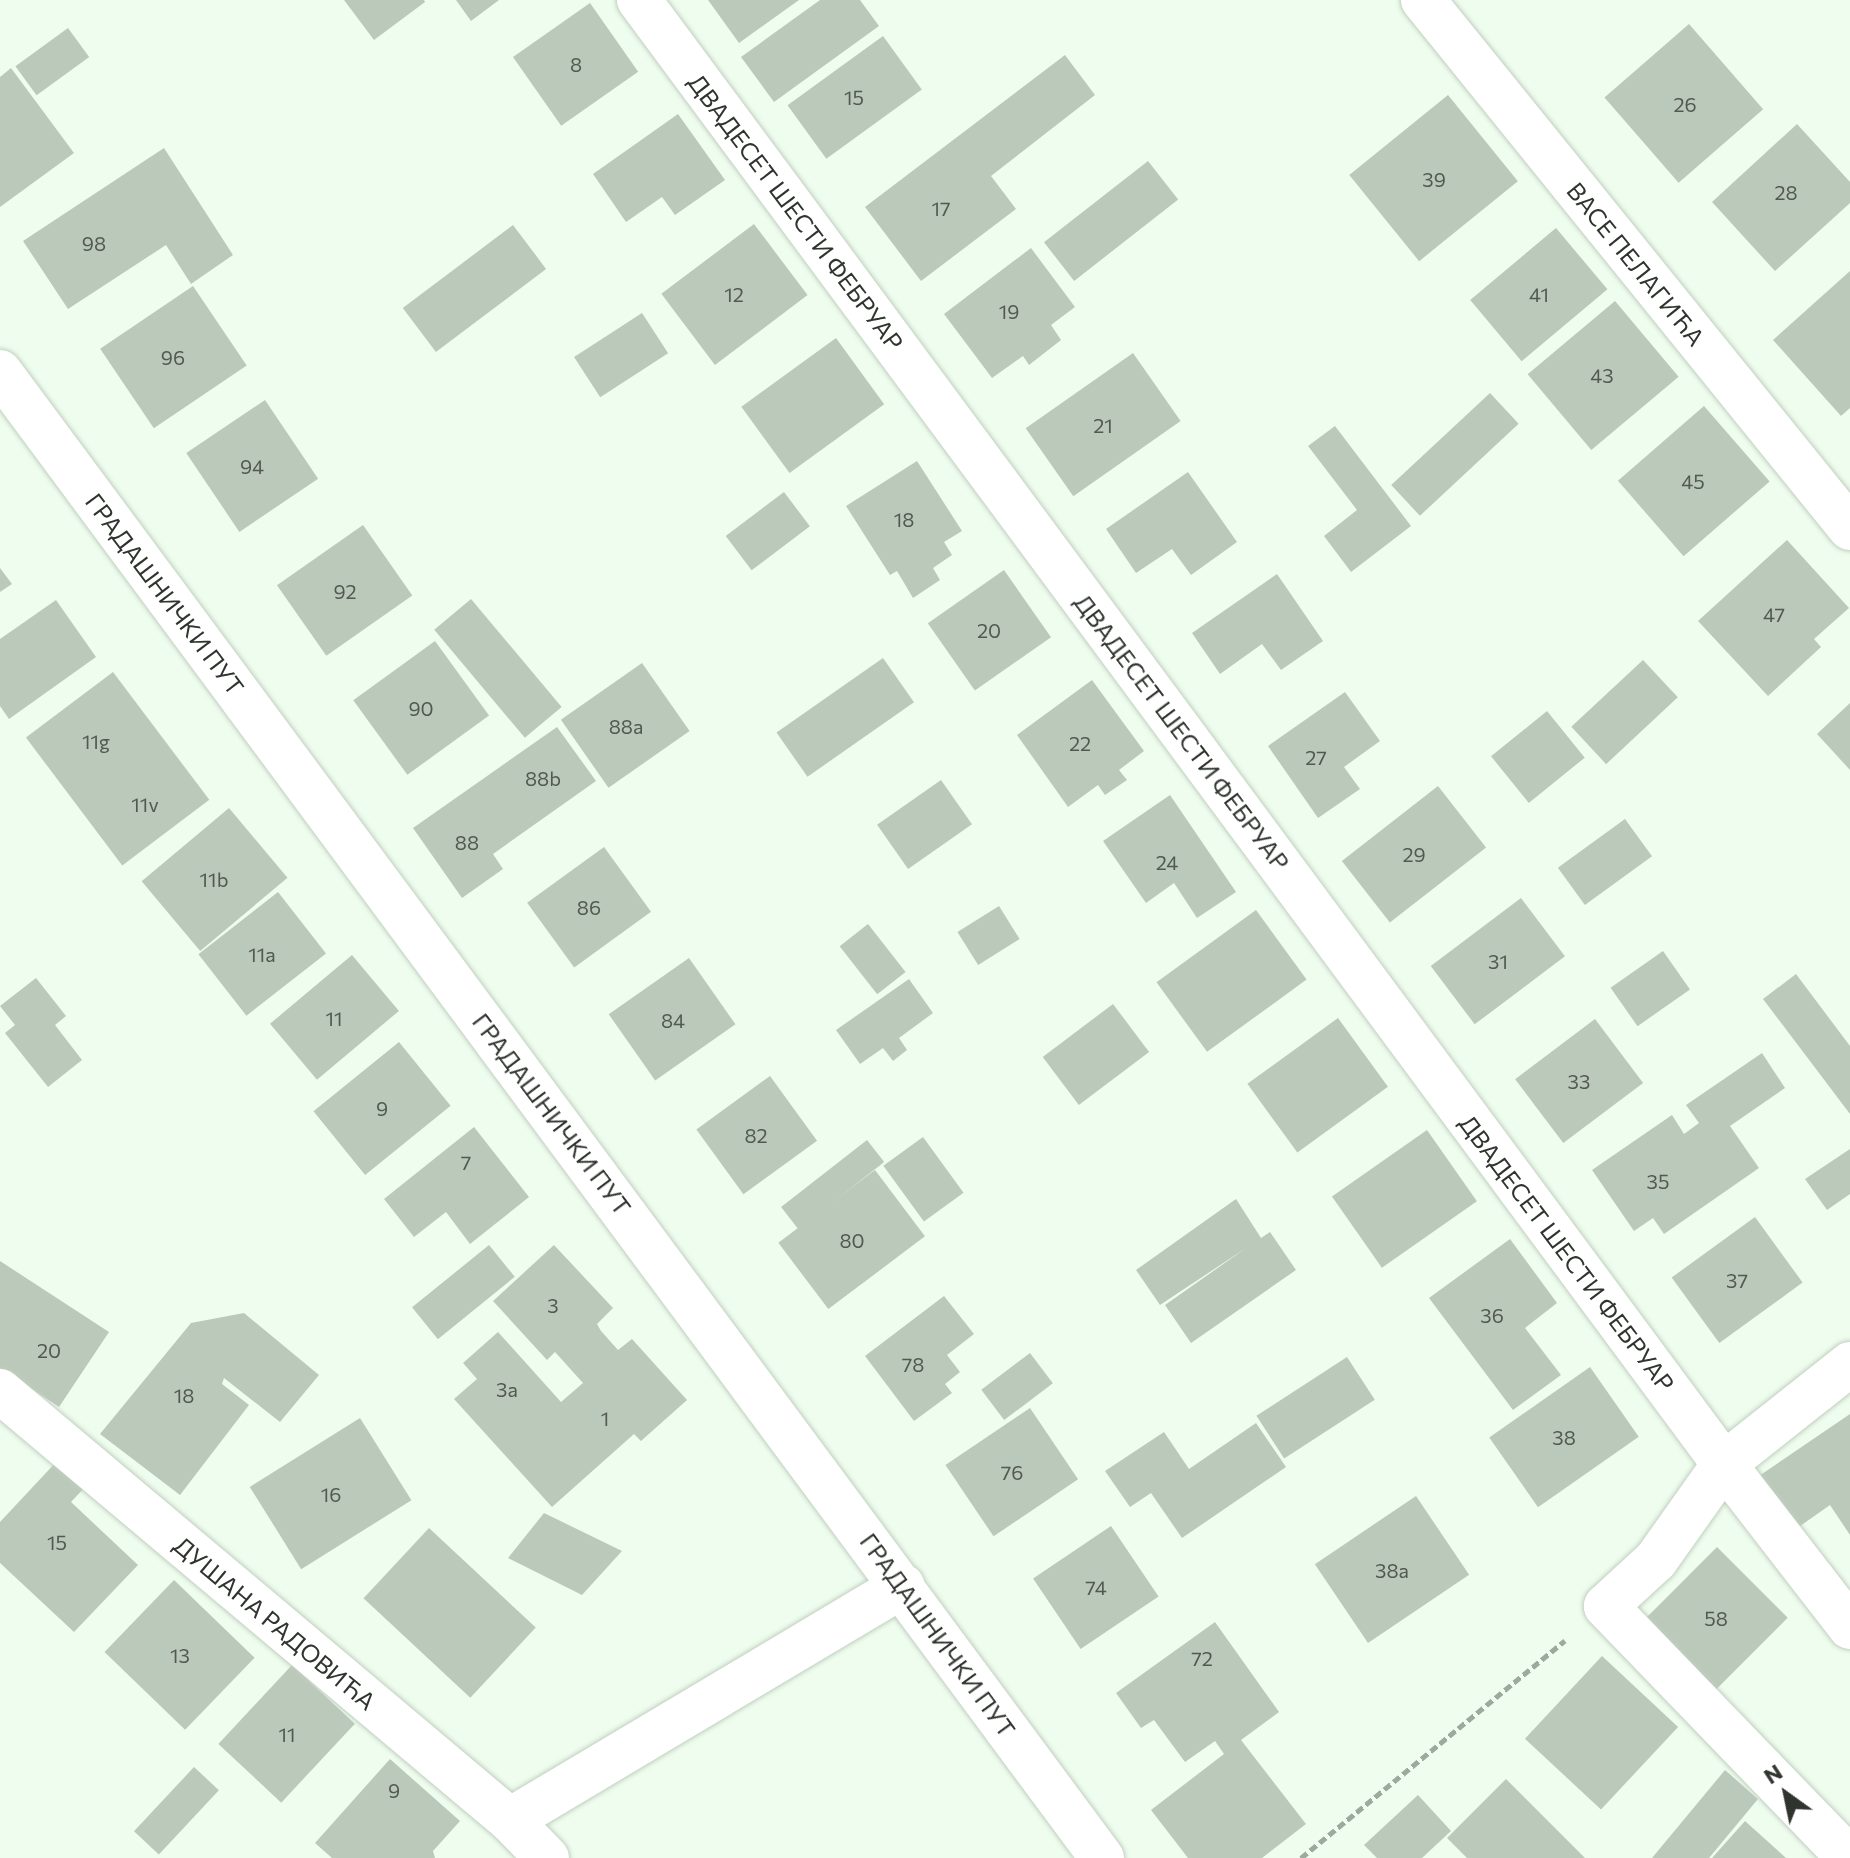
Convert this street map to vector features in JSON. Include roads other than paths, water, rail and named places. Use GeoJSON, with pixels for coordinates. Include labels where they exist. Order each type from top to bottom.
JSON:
{"type":"FeatureCollection","features":[{"type":"Feature","properties":{"kind":"street","name":"ДВАДЕСЕТ ШЕСТИ ФЕБРУАР"},"geometry":{"type":"LineString","coordinates":[[639,0],[1724,1464],[1850,1627]]}},
{"type":"Feature","properties":{"kind":"street","name":"ВАСЕ ПЕЛАГИЋА"},"geometry":{"type":"LineString","coordinates":[[1423,0],[1850,528]]}},
{"type":"Feature","properties":{"kind":"street","name":"ГРАДАШНИЧКИ ПУТ"},"geometry":{"type":"LineString","coordinates":[[0,372],[1102,1858]]}},
{"type":"Feature","properties":{"kind":"street"},"geometry":{"type":"LineString","coordinates":[[1849,1858],[1606,1606],[1656,1560],[1724,1464],[1850,1364]]}},
{"type":"Feature","properties":{"kind":"street","name":"ДУШАНА РАДОВИЋА"},"geometry":{"type":"LineString","coordinates":[[0,1391],[510,1820],[547,1858]]}},
{"type":"Feature","properties":{"kind":"street"},"geometry":{"type":"LineString","coordinates":[[510,1820],[903,1586]]}}]}
